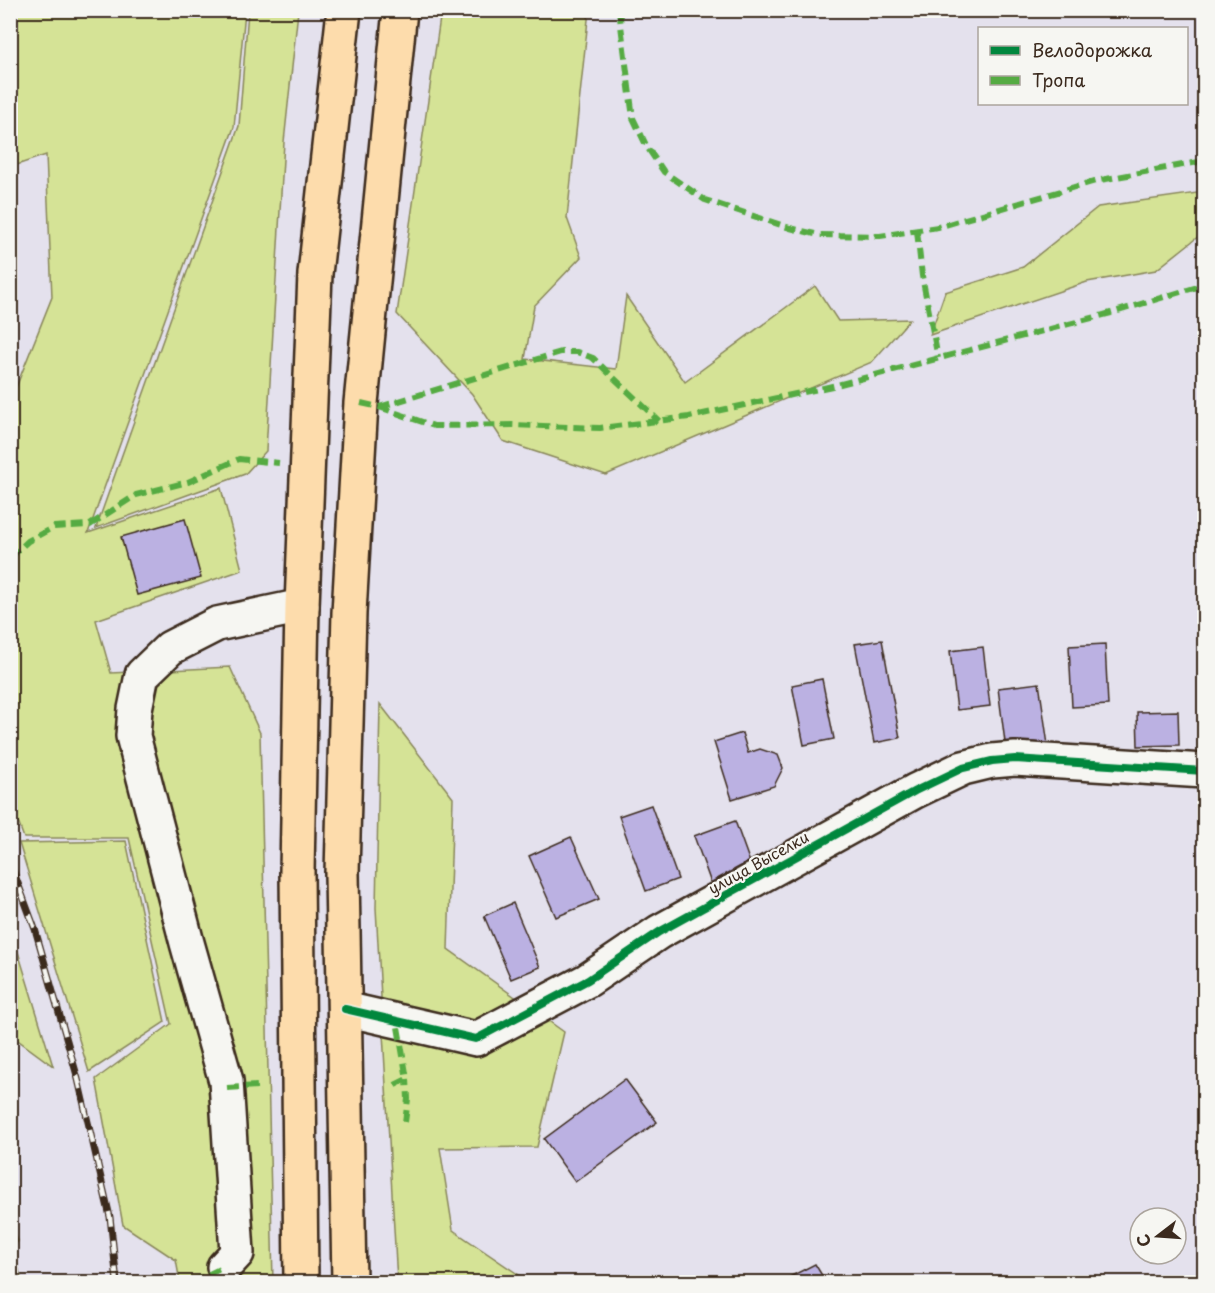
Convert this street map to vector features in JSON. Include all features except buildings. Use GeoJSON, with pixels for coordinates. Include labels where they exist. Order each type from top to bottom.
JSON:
{"type":"FeatureCollection","features":[{"type":"Feature","properties":{"kind":"main road"},"geometry":{"type":"LineString","coordinates":[[301,1282],[297,872],[302,606],[315,274],[344,10]]}},
{"type":"Feature","properties":{"kind":"main road"},"geometry":{"type":"LineString","coordinates":[[349,1282],[342,873],[351,578],[361,403],[400,10]]}},
{"type":"Feature","properties":{"kind":"street"},"geometry":{"type":"LineString","coordinates":[[224,1267],[237,1253],[226,1081],[133,736],[135,709],[142,675],[170,648],[217,624],[302,606]]}},
{"type":"Feature","properties":{"kind":"street","name":"улица Выселки"},"geometry":{"type":"LineString","coordinates":[[345,1009],[476,1039],[588,980],[659,932],[915,791],[963,768],[992,760],[1015,759],[1204,771]]}},
{"type":"Feature","properties":{"kind":"green space"},"geometry":{"type":"Polygon","coordinates":[[[114,10],[115,12],[118,10],[245,11],[234,127],[88,533],[221,488],[242,570],[96,620],[111,673],[230,667],[260,733],[273,1282],[180,1282],[176,1260],[123,1225],[96,1079],[171,1024],[129,838],[24,838],[11,803],[11,400],[52,297],[46,155],[11,167],[11,11],[114,10]]]}},
{"type":"Feature","properties":{"kind":"green space"},"geometry":{"type":"Polygon","coordinates":[[[589,10],[567,218],[581,257],[534,306],[525,359],[616,369],[626,296],[685,382],[815,286],[838,321],[910,319],[872,362],[606,475],[503,441],[472,394],[397,314],[441,11],[589,10]]]}},
{"type":"Feature","properties":{"kind":"green space"},"geometry":{"type":"Polygon","coordinates":[[[248,11],[298,11],[284,142],[266,451],[245,474],[96,528],[239,126],[248,11]]]}},
{"type":"Feature","properties":{"kind":"green space"},"geometry":{"type":"Polygon","coordinates":[[[1204,192],[1204,232],[1156,270],[1087,282],[930,335],[945,292],[1023,267],[1098,207],[1204,192]]]}},
{"type":"Feature","properties":{"kind":"green space"},"geometry":{"type":"Polygon","coordinates":[[[380,704],[453,798],[448,949],[564,1032],[537,1147],[440,1148],[453,1230],[522,1277],[521,1282],[397,1282],[376,908],[380,704]]]}},
{"type":"Feature","properties":{"kind":"green space"},"geometry":{"type":"Polygon","coordinates":[[[126,841],[165,1022],[89,1072],[19,843],[126,841]]]}},
{"type":"Feature","properties":{"kind":"green space"},"geometry":{"type":"Polygon","coordinates":[[[11,929],[53,1066],[11,1035],[11,929]]]}},
{"type":"Feature","properties":{"kind":"green space"},"geometry":{"type":"Polygon","coordinates":[[[11,1225],[18,1241],[13,1248],[22,1282],[11,1282],[11,1225]]]}},
{"type":"Feature","properties":{"kind":"railway"},"geometry":{"type":"LineString","coordinates":[[10,862],[35,929],[78,1079],[110,1217],[117,1282]]}},
{"type":"Feature","properties":{"kind":"marked path"},"geometry":{"type":"LineString","coordinates":[[619,10],[633,118],[647,147],[664,172],[705,200],[790,228],[819,235],[880,236],[938,227],[1095,181],[1204,161]]}},
{"type":"Feature","properties":{"kind":"marked path"},"geometry":{"type":"LineString","coordinates":[[917,231],[922,276],[938,358]]}},
{"type":"Feature","properties":{"kind":"marked path"},"geometry":{"type":"LineString","coordinates":[[361,403],[434,426],[513,425],[600,428],[689,417],[837,385],[1111,313],[1204,285]]}},
{"type":"Feature","properties":{"kind":"marked path"},"geometry":{"type":"LineString","coordinates":[[379,407],[561,352],[577,352],[593,358],[659,421]]}},
{"type":"Feature","properties":{"kind":"marked path"},"geometry":{"type":"LineString","coordinates":[[10,558],[28,541],[54,527],[90,525],[136,495],[188,482],[239,459],[279,463]]}},
{"type":"Feature","properties":{"kind":"marked path"},"geometry":{"type":"LineString","coordinates":[[395,1085],[407,1079],[397,1021]]}},
{"type":"Feature","properties":{"kind":"marked path"},"geometry":{"type":"LineString","coordinates":[[405,1122],[408,1099],[407,1079]]}},
{"type":"Feature","properties":{"kind":"marked path"},"geometry":{"type":"LineString","coordinates":[[227,1088],[258,1086]]}},
{"type":"Feature","properties":{"kind":"marked path"},"geometry":{"type":"LineString","coordinates":[[192,1282],[224,1267]]}},
{"type":"Feature","properties":{"kind":"cycle path"},"geometry":{"type":"LineString","coordinates":[[345,1009],[476,1039],[588,980],[659,932],[915,791],[963,768],[992,761],[1015,759],[1204,771]]}}]}
